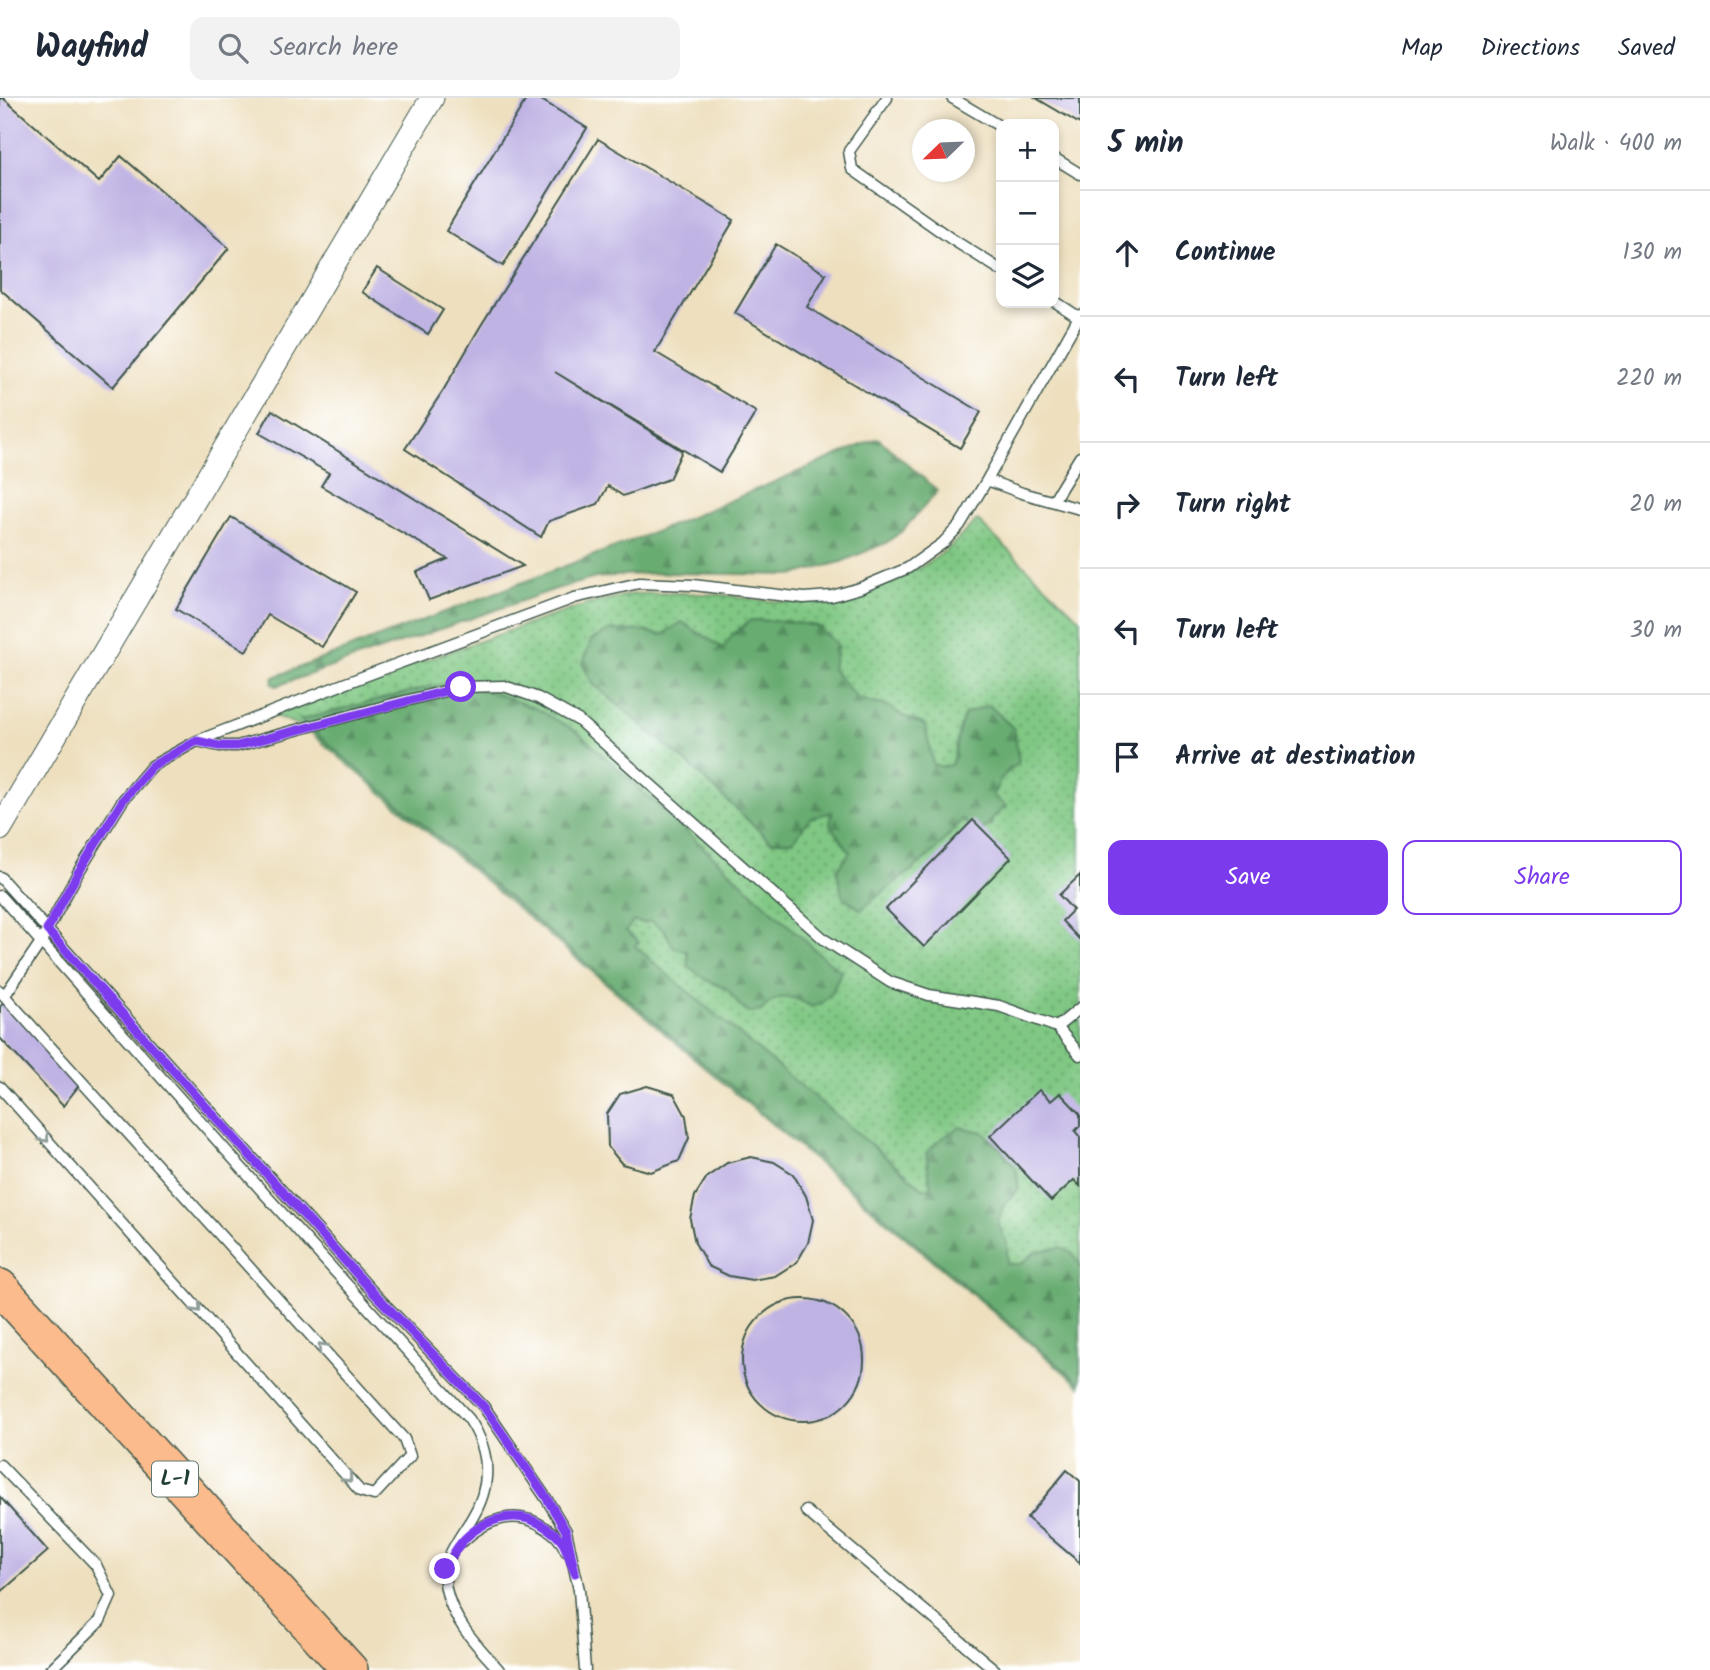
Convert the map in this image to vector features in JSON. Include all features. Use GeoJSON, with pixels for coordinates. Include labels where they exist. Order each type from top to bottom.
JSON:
{"type":"FeatureCollection","features":[{"type":"Feature","properties":{"kind":"main road","name":"L-1"},"geometry":{"type":"LineString","coordinates":[[0,1287],[349,1670]]}},
{"type":"Feature","properties":{"kind":"street"},"geometry":{"type":"LineString","coordinates":[[0,829],[432,98]]}},
{"type":"Feature","properties":{"kind":"lane"},"geometry":{"type":"LineString","coordinates":[[887,98],[849,151],[852,169],[996,267]]}},
{"type":"Feature","properties":{"kind":"lane"},"geometry":{"type":"LineString","coordinates":[[952,98],[996,124]]}},
{"type":"Feature","properties":{"kind":"lane"},"geometry":{"type":"LineString","coordinates":[[1059,161],[1080,174]]}},
{"type":"Feature","properties":{"kind":"lane"},"geometry":{"type":"LineString","coordinates":[[0,1087],[360,1491],[374,1495],[410,1457],[404,1439],[3,993],[41,942],[79,871],[123,800],[152,766],[197,741],[573,598],[639,583],[693,585],[804,598],[832,596],[860,588],[908,568],[943,543],[960,525],[987,480],[1080,317],[1059,305]]}},
{"type":"Feature","properties":{"kind":"lane"},"geometry":{"type":"LineString","coordinates":[[1053,501],[1080,457]]}},
{"type":"Feature","properties":{"kind":"lane"},"geometry":{"type":"LineString","coordinates":[[987,480],[1021,493],[1080,509]]}},
{"type":"Feature","properties":{"kind":"lane"},"geometry":{"type":"LineString","coordinates":[[197,741],[219,746],[237,746],[461,687],[504,686],[538,698],[578,720],[825,940],[890,982],[929,995],[999,1006],[1057,1027],[1080,1055]]}},
{"type":"Feature","properties":{"kind":"lane"},"geometry":{"type":"LineString","coordinates":[[0,877],[372,1291],[484,1407],[566,1531],[579,1590],[585,1670]]}},
{"type":"Feature","properties":{"kind":"lane"},"geometry":{"type":"LineString","coordinates":[[0,896],[477,1430],[487,1464],[483,1492],[479,1506],[449,1554],[445,1569],[446,1589],[453,1610],[465,1631],[499,1670]]}},
{"type":"Feature","properties":{"kind":"lane"},"geometry":{"type":"LineString","coordinates":[[1057,1027],[1080,1008]]}},
{"type":"Feature","properties":{"kind":"lane"},"geometry":{"type":"LineString","coordinates":[[0,1465],[96,1565],[111,1596],[100,1620],[50,1670]]}},
{"type":"Feature","properties":{"kind":"lane"},"geometry":{"type":"LineString","coordinates":[[806,1511],[995,1670]]}},
{"type":"Feature","properties":{"kind":"lane"},"geometry":{"type":"LineString","coordinates":[[445,1578],[449,1564],[462,1542],[483,1525],[507,1517],[532,1520],[555,1534],[562,1542],[575,1573]]}},
{"type":"Feature","properties":{"kind":"green space"},"geometry":{"type":"Polygon","coordinates":[[[878,438],[938,491],[902,531],[886,543],[841,562],[793,575],[662,573],[596,578],[559,588],[276,686],[272,683],[274,677],[665,528],[878,438]]]}},
{"type":"Feature","properties":{"kind":"green space"},"geometry":{"type":"Polygon","coordinates":[[[977,520],[1080,619],[1080,1386],[304,727],[270,714],[540,620],[589,604],[633,594],[725,595],[787,602],[848,598],[923,566],[947,550],[977,520]]]}},
{"type":"Feature","properties":{"kind":"green space"},"geometry":{"type":"Polygon","coordinates":[[[751,620],[818,626],[838,646],[832,669],[858,699],[888,706],[925,725],[933,764],[942,767],[951,765],[965,714],[989,705],[1014,729],[1019,762],[1001,778],[993,796],[1006,806],[993,818],[991,825],[975,832],[962,819],[933,852],[861,910],[842,896],[837,870],[850,852],[830,825],[832,812],[810,818],[793,841],[770,841],[685,761],[592,683],[583,664],[591,640],[611,630],[644,631],[662,635],[682,622],[723,648],[733,634],[751,620]]]}},
{"type":"Feature","properties":{"kind":"green space"},"geometry":{"type":"Polygon","coordinates":[[[463,685],[535,708],[579,733],[841,971],[831,993],[819,1004],[812,1007],[785,997],[773,1001],[761,1011],[749,1013],[726,988],[708,981],[688,966],[687,951],[674,948],[664,930],[651,921],[633,921],[626,931],[639,942],[635,946],[661,969],[923,1188],[931,1189],[926,1153],[959,1127],[983,1132],[1001,1149],[1016,1168],[1019,1189],[1003,1206],[998,1224],[1007,1243],[1007,1264],[1021,1264],[1035,1252],[1061,1247],[1073,1254],[1080,1265],[1080,1383],[300,720],[433,686],[463,685]]]}},
{"type":"Feature","properties":{"kind":"building"},"geometry":{"type":"Polygon","coordinates":[[[0,98],[99,182],[121,156],[229,248],[113,387],[0,289],[0,98]]]}},
{"type":"Feature","properties":{"kind":"building"},"geometry":{"type":"Polygon","coordinates":[[[527,98],[538,98],[587,128],[503,266],[446,231],[527,98]]]}},
{"type":"Feature","properties":{"kind":"building"},"geometry":{"type":"Polygon","coordinates":[[[1036,98],[1080,98],[1080,124],[1036,98]]]}},
{"type":"Feature","properties":{"kind":"building"},"geometry":{"type":"Polygon","coordinates":[[[598,139],[734,220],[655,352],[756,412],[720,472],[555,372],[682,451],[669,479],[623,496],[608,486],[598,504],[549,521],[541,537],[405,449],[598,139]]]}},
{"type":"Feature","properties":{"kind":"building"},"geometry":{"type":"Polygon","coordinates":[[[776,244],[826,274],[807,307],[981,412],[960,448],[735,313],[776,244]]]}},
{"type":"Feature","properties":{"kind":"building"},"geometry":{"type":"Polygon","coordinates":[[[377,268],[443,310],[428,334],[362,292],[377,268]]]}},
{"type":"Feature","properties":{"kind":"building"},"geometry":{"type":"Polygon","coordinates":[[[272,410],[523,566],[429,600],[417,572],[448,559],[321,486],[329,473],[259,433],[272,410]]]}},
{"type":"Feature","properties":{"kind":"building"},"geometry":{"type":"Polygon","coordinates":[[[231,517],[356,592],[322,647],[268,615],[246,651],[176,609],[231,517]]]}},
{"type":"Feature","properties":{"kind":"building"},"geometry":{"type":"Polygon","coordinates":[[[973,820],[1011,858],[924,947],[886,909],[973,820]]]}},
{"type":"Feature","properties":{"kind":"building"},"geometry":{"type":"Polygon","coordinates":[[[1080,875],[1080,940],[1062,921],[1073,910],[1059,895],[1080,875]]]}},
{"type":"Feature","properties":{"kind":"building"},"geometry":{"type":"Polygon","coordinates":[[[4,1002],[80,1084],[63,1106],[0,1038],[0,1007],[4,1002]]]}},
{"type":"Feature","properties":{"kind":"building"},"geometry":{"type":"Polygon","coordinates":[[[647,1086],[674,1094],[686,1116],[689,1138],[679,1161],[651,1172],[622,1164],[608,1147],[607,1114],[620,1094],[647,1086]]]}},
{"type":"Feature","properties":{"kind":"building"},"geometry":{"type":"Polygon","coordinates":[[[1039,1090],[1051,1101],[1060,1093],[1080,1114],[1080,1126],[1075,1131],[1080,1137],[1080,1186],[1074,1180],[1051,1201],[990,1136],[1039,1090]]]}},
{"type":"Feature","properties":{"kind":"building"},"geometry":{"type":"Polygon","coordinates":[[[751,1157],[774,1162],[793,1174],[806,1196],[813,1220],[808,1243],[797,1262],[775,1276],[752,1280],[729,1276],[708,1266],[695,1243],[690,1219],[695,1196],[707,1177],[727,1163],[751,1157]]]}},
{"type":"Feature","properties":{"kind":"building"},"geometry":{"type":"Polygon","coordinates":[[[803,1299],[826,1304],[846,1317],[859,1337],[864,1360],[859,1383],[846,1403],[826,1416],[803,1421],[780,1416],[760,1403],[747,1383],[742,1360],[747,1337],[760,1317],[780,1304],[803,1299]]]}},
{"type":"Feature","properties":{"kind":"building"},"geometry":{"type":"Polygon","coordinates":[[[1067,1470],[1080,1481],[1080,1563],[1027,1518],[1067,1470]]]}},
{"type":"Feature","properties":{"kind":"building"},"geometry":{"type":"Polygon","coordinates":[[[0,1497],[48,1551],[0,1593],[0,1497]]]}},
{"type":"Feature","properties":{"kind":"route"},"geometry":{"type":"LineString","coordinates":[[445,1569],[445,1578],[454,1552],[473,1531],[493,1520],[519,1517],[532,1520],[555,1534],[562,1542],[575,1573],[566,1531],[484,1407],[372,1291],[47,930],[79,871],[123,800],[152,766],[197,741],[219,746],[237,746],[461,687]]}}]}
